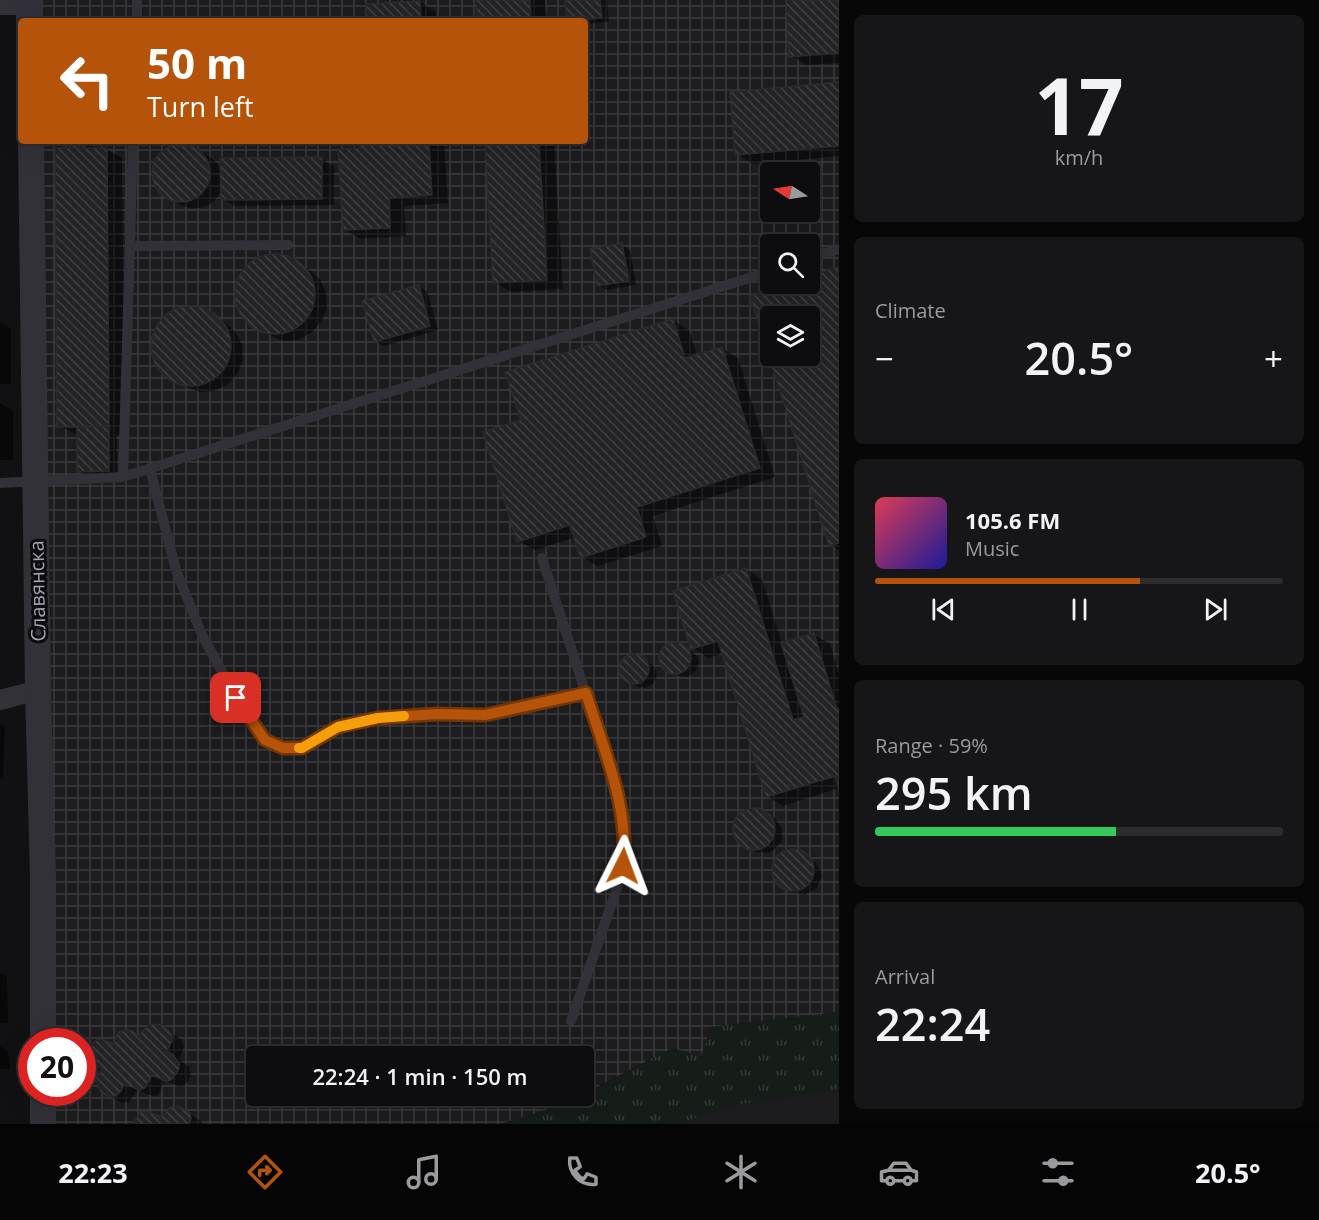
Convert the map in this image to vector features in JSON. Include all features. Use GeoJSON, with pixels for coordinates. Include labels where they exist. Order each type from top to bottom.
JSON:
{"type":"FeatureCollection","features":[{"type":"Feature","properties":{"kind":"street"},"geometry":{"type":"LineString","coordinates":[[0,5],[29,9]]}},
{"type":"Feature","properties":{"kind":"street","name":"Славянска"},"geometry":{"type":"LineString","coordinates":[[31,144],[38,690],[43,878],[43,1028]]}},
{"type":"Feature","properties":{"kind":"street"},"geometry":{"type":"LineString","coordinates":[[0,700],[38,690]]}},
{"type":"Feature","properties":{"kind":"street"},"geometry":{"type":"LineString","coordinates":[[43,1106],[43,1124]]}},
{"type":"Feature","properties":{"kind":"lane"},"geometry":{"type":"LineString","coordinates":[[137,0],[137,18]]}},
{"type":"Feature","properties":{"kind":"lane"},"geometry":{"type":"LineString","coordinates":[[123,477],[133,144]]}},
{"type":"Feature","properties":{"kind":"lane"},"geometry":{"type":"LineString","coordinates":[[130,246],[288,245]]}},
{"type":"Feature","properties":{"kind":"lane"},"geometry":{"type":"LineString","coordinates":[[820,255],[839,249]]}},
{"type":"Feature","properties":{"kind":"lane"},"geometry":{"type":"LineString","coordinates":[[0,483],[123,477],[760,275]]}},
{"type":"Feature","properties":{"kind":"lane"},"geometry":{"type":"LineString","coordinates":[[150,469],[176,570],[198,624],[236,698],[265,740],[283,748],[302,748],[338,727],[378,718],[437,714],[485,715],[586,693]]}},
{"type":"Feature","properties":{"kind":"lane"},"geometry":{"type":"LineString","coordinates":[[542,558],[616,788],[626,845],[616,891],[571,1021]]}},
{"type":"Feature","properties":{"kind":"shaded area"},"geometry":{"type":"Polygon","coordinates":[[[29,0],[839,0],[839,1012],[711,1027],[701,1057],[672,1048],[594,1089],[594,1046],[246,1046],[246,1106],[555,1106],[500,1124],[43,1124],[43,1106],[96,1106],[96,1028],[43,1028],[31,144],[588,144],[588,18],[29,18],[29,0]]]}},
{"type":"Feature","properties":{"kind":"shaded area"},"geometry":{"type":"Polygon","coordinates":[[[839,1089],[839,1124],[680,1124],[722,1107],[839,1089]]]}},
{"type":"Feature","properties":{"kind":"green space"},"geometry":{"type":"Polygon","coordinates":[[[839,1012],[839,1089],[722,1107],[680,1124],[500,1124],[556,1106],[594,1106],[594,1090],[672,1048],[701,1057],[711,1027],[839,1012]]]}},
{"type":"Feature","properties":{"kind":"building"},"geometry":{"type":"Polygon","coordinates":[[[476,0],[530,0],[531,18],[478,18],[476,0]]]}},
{"type":"Feature","properties":{"kind":"building"},"geometry":{"type":"Polygon","coordinates":[[[565,0],[600,0],[602,18],[567,18],[565,0]]]}},
{"type":"Feature","properties":{"kind":"building"},"geometry":{"type":"Polygon","coordinates":[[[786,0],[839,0],[839,53],[789,57],[786,0]]]}},
{"type":"Feature","properties":{"kind":"building"},"geometry":{"type":"Polygon","coordinates":[[[420,1],[421,18],[367,18],[366,4],[420,1]]]}},
{"type":"Feature","properties":{"kind":"building"},"geometry":{"type":"Polygon","coordinates":[[[240,17],[240,18],[173,18],[240,17]]]}},
{"type":"Feature","properties":{"kind":"building"},"geometry":{"type":"Polygon","coordinates":[[[839,82],[839,146],[735,155],[730,92],[839,82]]]}},
{"type":"Feature","properties":{"kind":"building"},"geometry":{"type":"Polygon","coordinates":[[[69,144],[85,144],[85,148],[69,148],[69,144]]]}},
{"type":"Feature","properties":{"kind":"building"},"geometry":{"type":"Polygon","coordinates":[[[175,144],[187,144],[202,152],[210,167],[210,179],[202,194],[187,202],[175,202],[160,194],[152,179],[152,167],[160,152],[175,144]]]}},
{"type":"Feature","properties":{"kind":"building"},"geometry":{"type":"Polygon","coordinates":[[[360,144],[429,144],[432,195],[389,198],[390,228],[343,230],[338,149],[360,148],[360,144]]]}},
{"type":"Feature","properties":{"kind":"building"},"geometry":{"type":"Polygon","coordinates":[[[485,144],[539,144],[547,280],[493,283],[485,144]]]}},
{"type":"Feature","properties":{"kind":"building"},"geometry":{"type":"Polygon","coordinates":[[[55,148],[107,148],[109,426],[57,427],[55,148]]]}},
{"type":"Feature","properties":{"kind":"building"},"geometry":{"type":"Polygon","coordinates":[[[322,157],[322,199],[221,200],[220,158],[322,157]]]}},
{"type":"Feature","properties":{"kind":"building"},"geometry":{"type":"Polygon","coordinates":[[[622,243],[629,281],[597,286],[590,249],[622,243]]]}},
{"type":"Feature","properties":{"kind":"building"},"geometry":{"type":"Polygon","coordinates":[[[275,254],[290,257],[303,266],[312,279],[315,294],[312,309],[303,322],[290,331],[275,334],[260,331],[247,322],[238,309],[235,294],[238,279],[247,266],[260,257],[275,254]]]}},
{"type":"Feature","properties":{"kind":"building"},"geometry":{"type":"Polygon","coordinates":[[[839,267],[839,543],[829,546],[772,366],[820,366],[820,306],[760,306],[760,328],[750,296],[760,293],[820,294],[820,273],[839,267]]]}},
{"type":"Feature","properties":{"kind":"building"},"geometry":{"type":"Polygon","coordinates":[[[419,285],[430,326],[374,342],[362,301],[419,285]]]}},
{"type":"Feature","properties":{"kind":"building"},"geometry":{"type":"Polygon","coordinates":[[[191,306],[206,309],[219,318],[228,331],[231,346],[228,361],[219,374],[206,383],[191,386],[176,383],[163,374],[154,361],[151,346],[154,331],[163,318],[176,309],[191,306]]]}},
{"type":"Feature","properties":{"kind":"building"},"geometry":{"type":"Polygon","coordinates":[[[673,319],[685,358],[722,347],[760,468],[637,507],[646,537],[580,558],[570,525],[517,542],[483,432],[521,420],[505,372],[673,319]]]}},
{"type":"Feature","properties":{"kind":"building"},"geometry":{"type":"Polygon","coordinates":[[[109,426],[109,471],[77,472],[77,427],[109,426]]]}},
{"type":"Feature","properties":{"kind":"building"},"geometry":{"type":"Polygon","coordinates":[[[746,568],[793,720],[804,717],[781,643],[814,633],[837,709],[839,708],[839,790],[835,776],[766,797],[718,641],[691,649],[673,591],[746,568]]]}},
{"type":"Feature","properties":{"kind":"building"},"geometry":{"type":"Polygon","coordinates":[[[675,642],[686,647],[691,658],[686,669],[675,674],[664,669],[659,658],[664,647],[675,642]]]}},
{"type":"Feature","properties":{"kind":"building"},"geometry":{"type":"Polygon","coordinates":[[[634,654],[645,658],[649,669],[645,680],[634,684],[623,680],[619,669],[623,658],[634,654]]]}},
{"type":"Feature","properties":{"kind":"building"},"geometry":{"type":"Polygon","coordinates":[[[754,808],[769,814],[775,829],[769,844],[754,850],[739,844],[733,829],[739,814],[754,808]]]}},
{"type":"Feature","properties":{"kind":"building"},"geometry":{"type":"Polygon","coordinates":[[[793,849],[808,855],[814,870],[808,885],[793,891],[778,885],[772,870],[778,855],[793,849]]]}},
{"type":"Feature","properties":{"kind":"building"},"geometry":{"type":"Polygon","coordinates":[[[150,1024],[163,1025],[172,1035],[167,1051],[179,1063],[179,1069],[175,1075],[171,1080],[165,1081],[152,1075],[145,1088],[140,1090],[124,1084],[116,1096],[101,1093],[96,1078],[103,1069],[96,1065],[96,1041],[105,1040],[114,1045],[119,1032],[133,1031],[140,1039],[141,1033],[150,1024]]]}},
{"type":"Feature","properties":{"kind":"building"},"geometry":{"type":"Polygon","coordinates":[[[178,1106],[189,1112],[191,1118],[189,1124],[133,1124],[140,1112],[147,1111],[158,1116],[163,1115],[171,1107],[178,1106]]]}},
{"type":"Feature","properties":{"kind":"slow traffic"},"geometry":{"type":"LineString","coordinates":[[299,748],[338,727],[378,718],[404,716]]}},
{"type":"Feature","properties":{"kind":"route"},"geometry":{"type":"LineString","coordinates":[[236,698],[265,740],[283,748],[302,748],[338,727],[378,718],[437,714],[485,715],[586,693],[616,788],[626,845],[623,866]]}}]}
